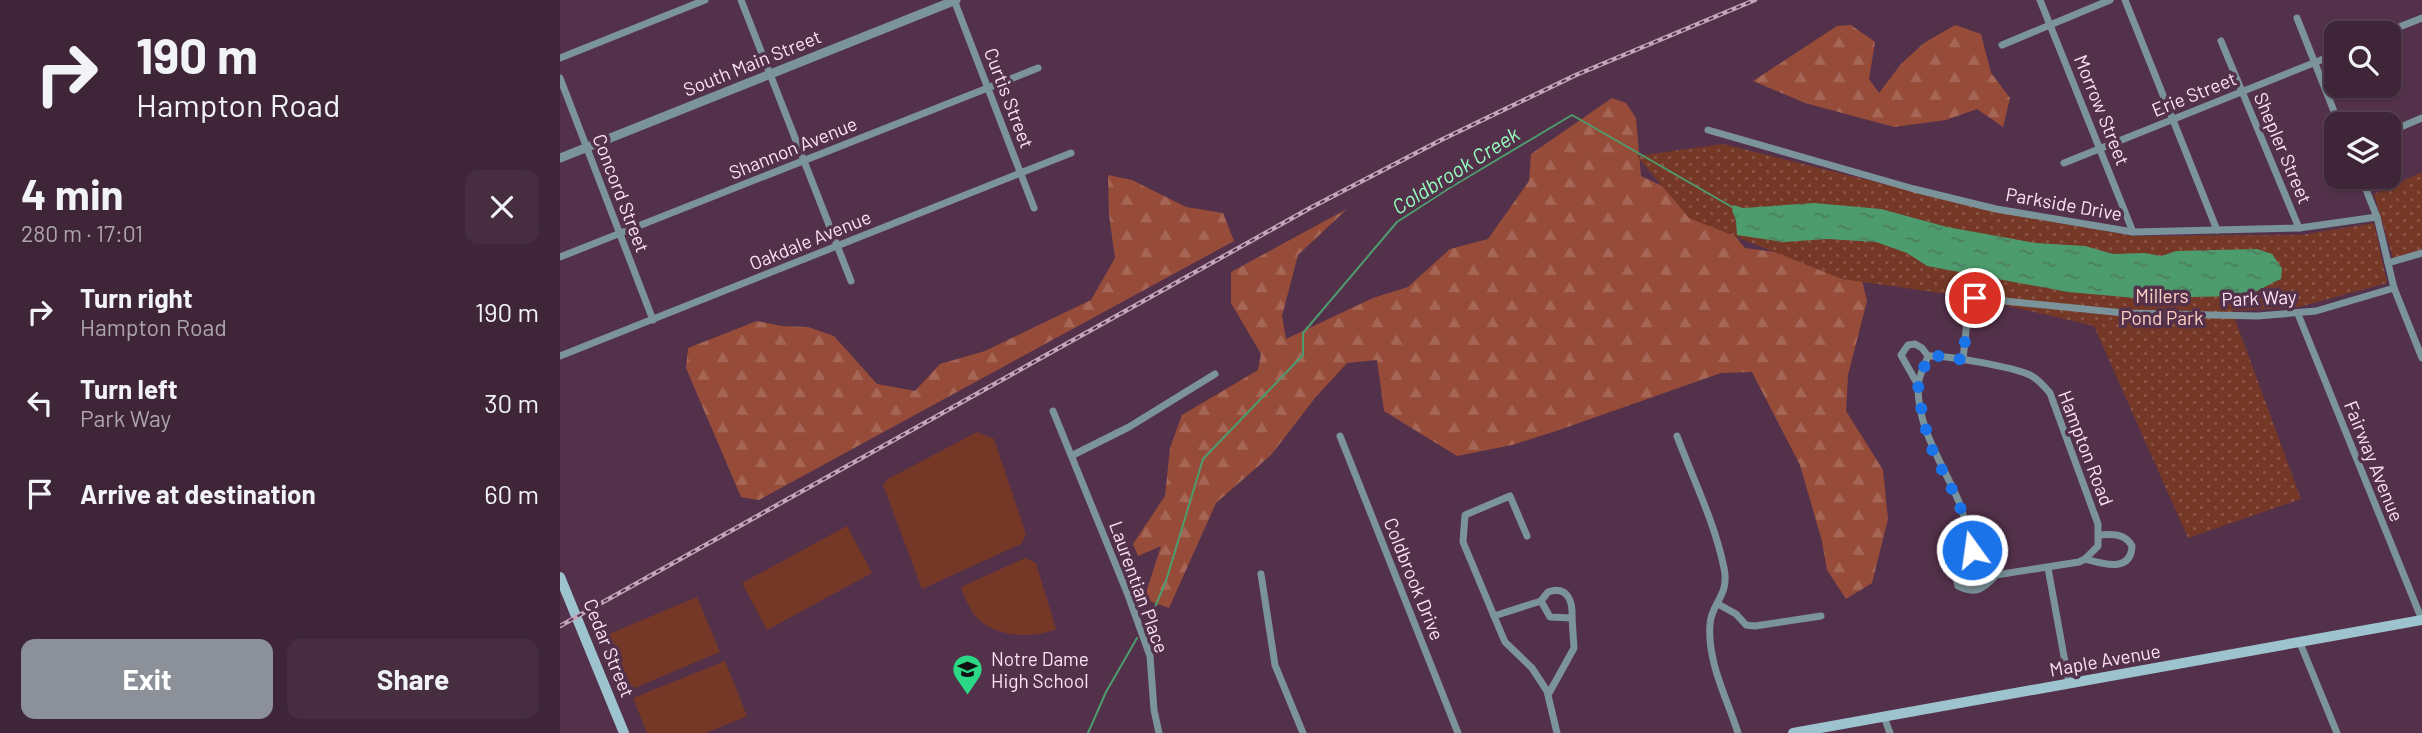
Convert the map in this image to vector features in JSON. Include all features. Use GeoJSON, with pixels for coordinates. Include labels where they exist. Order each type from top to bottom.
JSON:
{"type":"FeatureCollection","features":[{"type":"Feature","properties":{"kind":"main road","name":"Cedar Street"},"geometry":{"type":"LineString","coordinates":[[560,577],[624,733]]}},
{"type":"Feature","properties":{"kind":"main road","name":"Maple Avenue"},"geometry":{"type":"LineString","coordinates":[[1793,733],[2422,620]]}},
{"type":"Feature","properties":{"kind":"street"},"geometry":{"type":"LineString","coordinates":[[560,58],[705,0]]}},
{"type":"Feature","properties":{"kind":"street"},"geometry":{"type":"LineString","coordinates":[[741,0],[851,281]]}},
{"type":"Feature","properties":{"kind":"street","name":"South Main Street"},"geometry":{"type":"LineString","coordinates":[[560,158],[955,0]]}},
{"type":"Feature","properties":{"kind":"street","name":"Curtis Street"},"geometry":{"type":"LineString","coordinates":[[955,0],[1034,208]]}},
{"type":"Feature","properties":{"kind":"street","name":"Morrow Street"},"geometry":{"type":"LineString","coordinates":[[2040,0],[2133,232]]}},
{"type":"Feature","properties":{"kind":"street"},"geometry":{"type":"LineString","coordinates":[[2002,45],[2110,0]]}},
{"type":"Feature","properties":{"kind":"street"},"geometry":{"type":"LineString","coordinates":[[2125,0],[2217,230]]}},
{"type":"Feature","properties":{"kind":"street"},"geometry":{"type":"LineString","coordinates":[[2297,18],[2334,112]]}},
{"type":"Feature","properties":{"kind":"street"},"geometry":{"type":"LineString","coordinates":[[2401,26],[2422,18]]}},
{"type":"Feature","properties":{"kind":"street","name":"Shepler Street"},"geometry":{"type":"LineString","coordinates":[[2221,41],[2299,228]]}},
{"type":"Feature","properties":{"kind":"street","name":"Erie Street"},"geometry":{"type":"LineString","coordinates":[[2064,163],[2324,60]]}},
{"type":"Feature","properties":{"kind":"street","name":"Shannon Avenue"},"geometry":{"type":"LineString","coordinates":[[560,257],[1038,68]]}},
{"type":"Feature","properties":{"kind":"street","name":"Concord Street"},"geometry":{"type":"LineString","coordinates":[[560,78],[653,320]]}},
{"type":"Feature","properties":{"kind":"street"},"geometry":{"type":"LineString","coordinates":[[2401,127],[2422,118]]}},
{"type":"Feature","properties":{"kind":"street","name":"Parkside Drive"},"geometry":{"type":"LineString","coordinates":[[1708,130],[1914,189],[1996,209],[2133,232],[2299,228],[2377,217]]}},
{"type":"Feature","properties":{"kind":"street","name":"Oakdale Avenue"},"geometry":{"type":"LineString","coordinates":[[560,356],[1071,153]]}},
{"type":"Feature","properties":{"kind":"street"},"geometry":{"type":"LineString","coordinates":[[2366,189],[2377,217],[2394,288],[2422,358]]}},
{"type":"Feature","properties":{"kind":"street"},"geometry":{"type":"LineString","coordinates":[[2388,263],[2422,253]]}},
{"type":"Feature","properties":{"kind":"street","name":"Park Way"},"geometry":{"type":"LineString","coordinates":[[1963,360],[1967,321],[1975,298],[2124,313],[2258,316],[2298,314],[2394,288]]}},
{"type":"Feature","properties":{"kind":"street","name":"Fairway Avenue"},"geometry":{"type":"LineString","coordinates":[[2298,314],[2422,620]]}},
{"type":"Feature","properties":{"kind":"street","name":"Hampton Road"},"geometry":{"type":"LineString","coordinates":[[1928,356],[1915,344],[1908,345],[1901,355],[1918,385],[1923,420],[1933,452],[1959,503],[1972,550],[1981,565],[1996,575]]}},
{"type":"Feature","properties":{"kind":"street","name":"Hampton Road"},"geometry":{"type":"LineString","coordinates":[[1928,356],[1947,356],[2021,371],[2037,379],[2050,393],[2098,524],[2098,546],[2085,559]]}},
{"type":"Feature","properties":{"kind":"street","name":"Hampton Road"},"geometry":{"type":"LineString","coordinates":[[1918,385],[1928,356]]}},
{"type":"Feature","properties":{"kind":"street"},"geometry":{"type":"LineString","coordinates":[[1073,456],[1129,427],[1215,374]]}},
{"type":"Feature","properties":{"kind":"street","name":"Laurentian Place"},"geometry":{"type":"LineString","coordinates":[[1053,411],[1150,656],[1153,710],[1159,733]]}},
{"type":"Feature","properties":{"kind":"street","name":"Coldbrook Drive"},"geometry":{"type":"LineString","coordinates":[[1340,436],[1458,733]]}},
{"type":"Feature","properties":{"kind":"street"},"geometry":{"type":"LineString","coordinates":[[1677,436],[1713,531],[1724,569],[1725,590],[1710,620],[1709,648],[1738,733]]}},
{"type":"Feature","properties":{"kind":"street"},"geometry":{"type":"LineString","coordinates":[[1527,536],[1510,496],[1465,515],[1463,542],[1505,642],[1532,668],[1548,695],[1556,733]]}},
{"type":"Feature","properties":{"kind":"street"},"geometry":{"type":"LineString","coordinates":[[1972,550],[1962,556],[1955,576],[1958,586],[1970,591],[1981,590],[1996,575],[2048,568],[2085,559],[2100,564],[2121,564],[2131,557],[2132,547],[2124,537],[2116,534],[2099,535]]}},
{"type":"Feature","properties":{"kind":"street"},"geometry":{"type":"LineString","coordinates":[[2048,568],[2068,684]]}},
{"type":"Feature","properties":{"kind":"street"},"geometry":{"type":"LineString","coordinates":[[1261,574],[1275,665],[1303,733]]}},
{"type":"Feature","properties":{"kind":"street"},"geometry":{"type":"LineString","coordinates":[[1494,616],[1541,601],[1548,592],[1562,590],[1567,594],[1571,602],[1574,648],[1548,695]]}},
{"type":"Feature","properties":{"kind":"street"},"geometry":{"type":"LineString","coordinates":[[1541,601],[1550,617],[1573,618]]}},
{"type":"Feature","properties":{"kind":"street"},"geometry":{"type":"LineString","coordinates":[[1718,604],[1736,614],[1745,625],[1755,626],[1821,616]]}},
{"type":"Feature","properties":{"kind":"street"},"geometry":{"type":"LineString","coordinates":[[2300,643],[2337,733]]}},
{"type":"Feature","properties":{"kind":"street"},"geometry":{"type":"LineString","coordinates":[[1884,717],[1890,733]]}},
{"type":"Feature","properties":{"kind":"green space"},"geometry":{"type":"Polygon","coordinates":[[[1851,25],[1875,42],[1869,79],[1879,93],[1901,64],[1924,43],[1955,25],[1981,34],[1991,73],[2010,98],[2003,127],[1977,109],[1946,120],[1894,127],[1805,103],[1753,81],[1837,26],[1851,25]]]}},
{"type":"Feature","properties":{"kind":"green space"},"geometry":{"type":"Polygon","coordinates":[[[1612,98],[1626,103],[1636,118],[1641,176],[1703,205],[1719,217],[1745,248],[1848,262],[1859,268],[1867,301],[1848,375],[1846,411],[1883,470],[1888,519],[1872,583],[1846,599],[1827,570],[1822,541],[1800,465],[1752,372],[1721,373],[1512,445],[1457,456],[1384,411],[1377,360],[1347,363],[1315,398],[1271,455],[1216,503],[1169,608],[1144,599],[1161,546],[1138,556],[1133,544],[1165,496],[1170,448],[1182,415],[1258,370],[1261,354],[1231,303],[1231,272],[1347,209],[1298,255],[1282,316],[1286,339],[1373,298],[1408,287],[1450,249],[1488,239],[1529,181],[1531,154],[1612,98]]]}},
{"type":"Feature","properties":{"kind":"green space","name":"Millers Pond Park"},"geometry":{"type":"Polygon","coordinates":[[[1723,144],[1992,211],[2134,236],[2301,235],[2374,223],[2387,283],[2299,307],[2232,311],[2301,499],[2188,538],[2094,326],[1975,298],[1842,279],[1689,218],[1637,156],[1723,144]]]}},
{"type":"Feature","properties":{"kind":"green space"},"geometry":{"type":"Polygon","coordinates":[[[2422,172],[2422,250],[2393,258],[2374,194],[2385,189],[2401,189],[2401,182],[2422,172]]]}},
{"type":"Feature","properties":{"kind":"green space"},"geometry":{"type":"Polygon","coordinates":[[[1108,175],[1132,180],[1186,207],[1223,213],[1234,241],[759,500],[741,497],[686,368],[688,348],[757,321],[781,326],[808,327],[834,336],[877,384],[915,391],[940,364],[985,351],[1091,300],[1115,258],[1109,215],[1108,175]]]}},
{"type":"Feature","properties":{"kind":"green space"},"geometry":{"type":"Polygon","coordinates":[[[977,432],[994,439],[1026,534],[1021,544],[922,589],[883,485],[888,479],[977,432]]]}},
{"type":"Feature","properties":{"kind":"green space"},"geometry":{"type":"Polygon","coordinates":[[[847,526],[872,573],[767,630],[742,583],[847,526]]]}},
{"type":"Feature","properties":{"kind":"green space"},"geometry":{"type":"Polygon","coordinates":[[[1025,558],[1036,563],[1056,629],[1035,635],[1000,632],[980,621],[973,613],[961,587],[1025,558]]]}},
{"type":"Feature","properties":{"kind":"green space"},"geometry":{"type":"Polygon","coordinates":[[[697,597],[720,652],[632,689],[609,634],[697,597]]]}},
{"type":"Feature","properties":{"kind":"green space"},"geometry":{"type":"Polygon","coordinates":[[[725,661],[747,716],[706,733],[647,733],[633,698],[725,661]]]}},
{"type":"Feature","properties":{"kind":"water"},"geometry":{"type":"Polygon","coordinates":[[[1814,203],[1881,209],[1947,227],[2036,243],[2085,246],[2113,254],[2145,253],[2161,256],[2176,251],[2257,249],[2272,254],[2282,268],[2281,279],[2243,296],[2136,298],[2068,292],[1927,266],[1907,253],[1876,242],[1828,239],[1783,242],[1737,235],[1732,210],[1734,205],[1743,208],[1814,203]]]}},
{"type":"Feature","properties":{"kind":"waterway","name":"Coldbrook Creek"},"geometry":{"type":"LineString","coordinates":[[1147,626],[1166,581],[1203,459],[1303,355],[1303,333],[1397,222],[1572,115],[1732,207]]}},
{"type":"Feature","properties":{"kind":"waterway","name":"Coldbrook Creek"},"geometry":{"type":"LineString","coordinates":[[1088,733],[1106,692],[1137,638]]}},
{"type":"Feature","properties":{"kind":"railway"},"geometry":{"type":"LineString","coordinates":[[560,626],[1312,207],[1441,140],[1576,75],[1755,0]]}},
{"type":"Feature","properties":{"kind":"place","name":"Notre Dame High School"},"geometry":{"type":"Point","coordinates":[968,697]}},
{"type":"Feature","properties":{"kind":"route"},"geometry":{"type":"LineString","coordinates":[[1972,550],[1959,503],[1933,452],[1923,420],[1918,385],[1928,356],[1947,356],[1963,360],[1967,321],[1975,298]]}}]}
